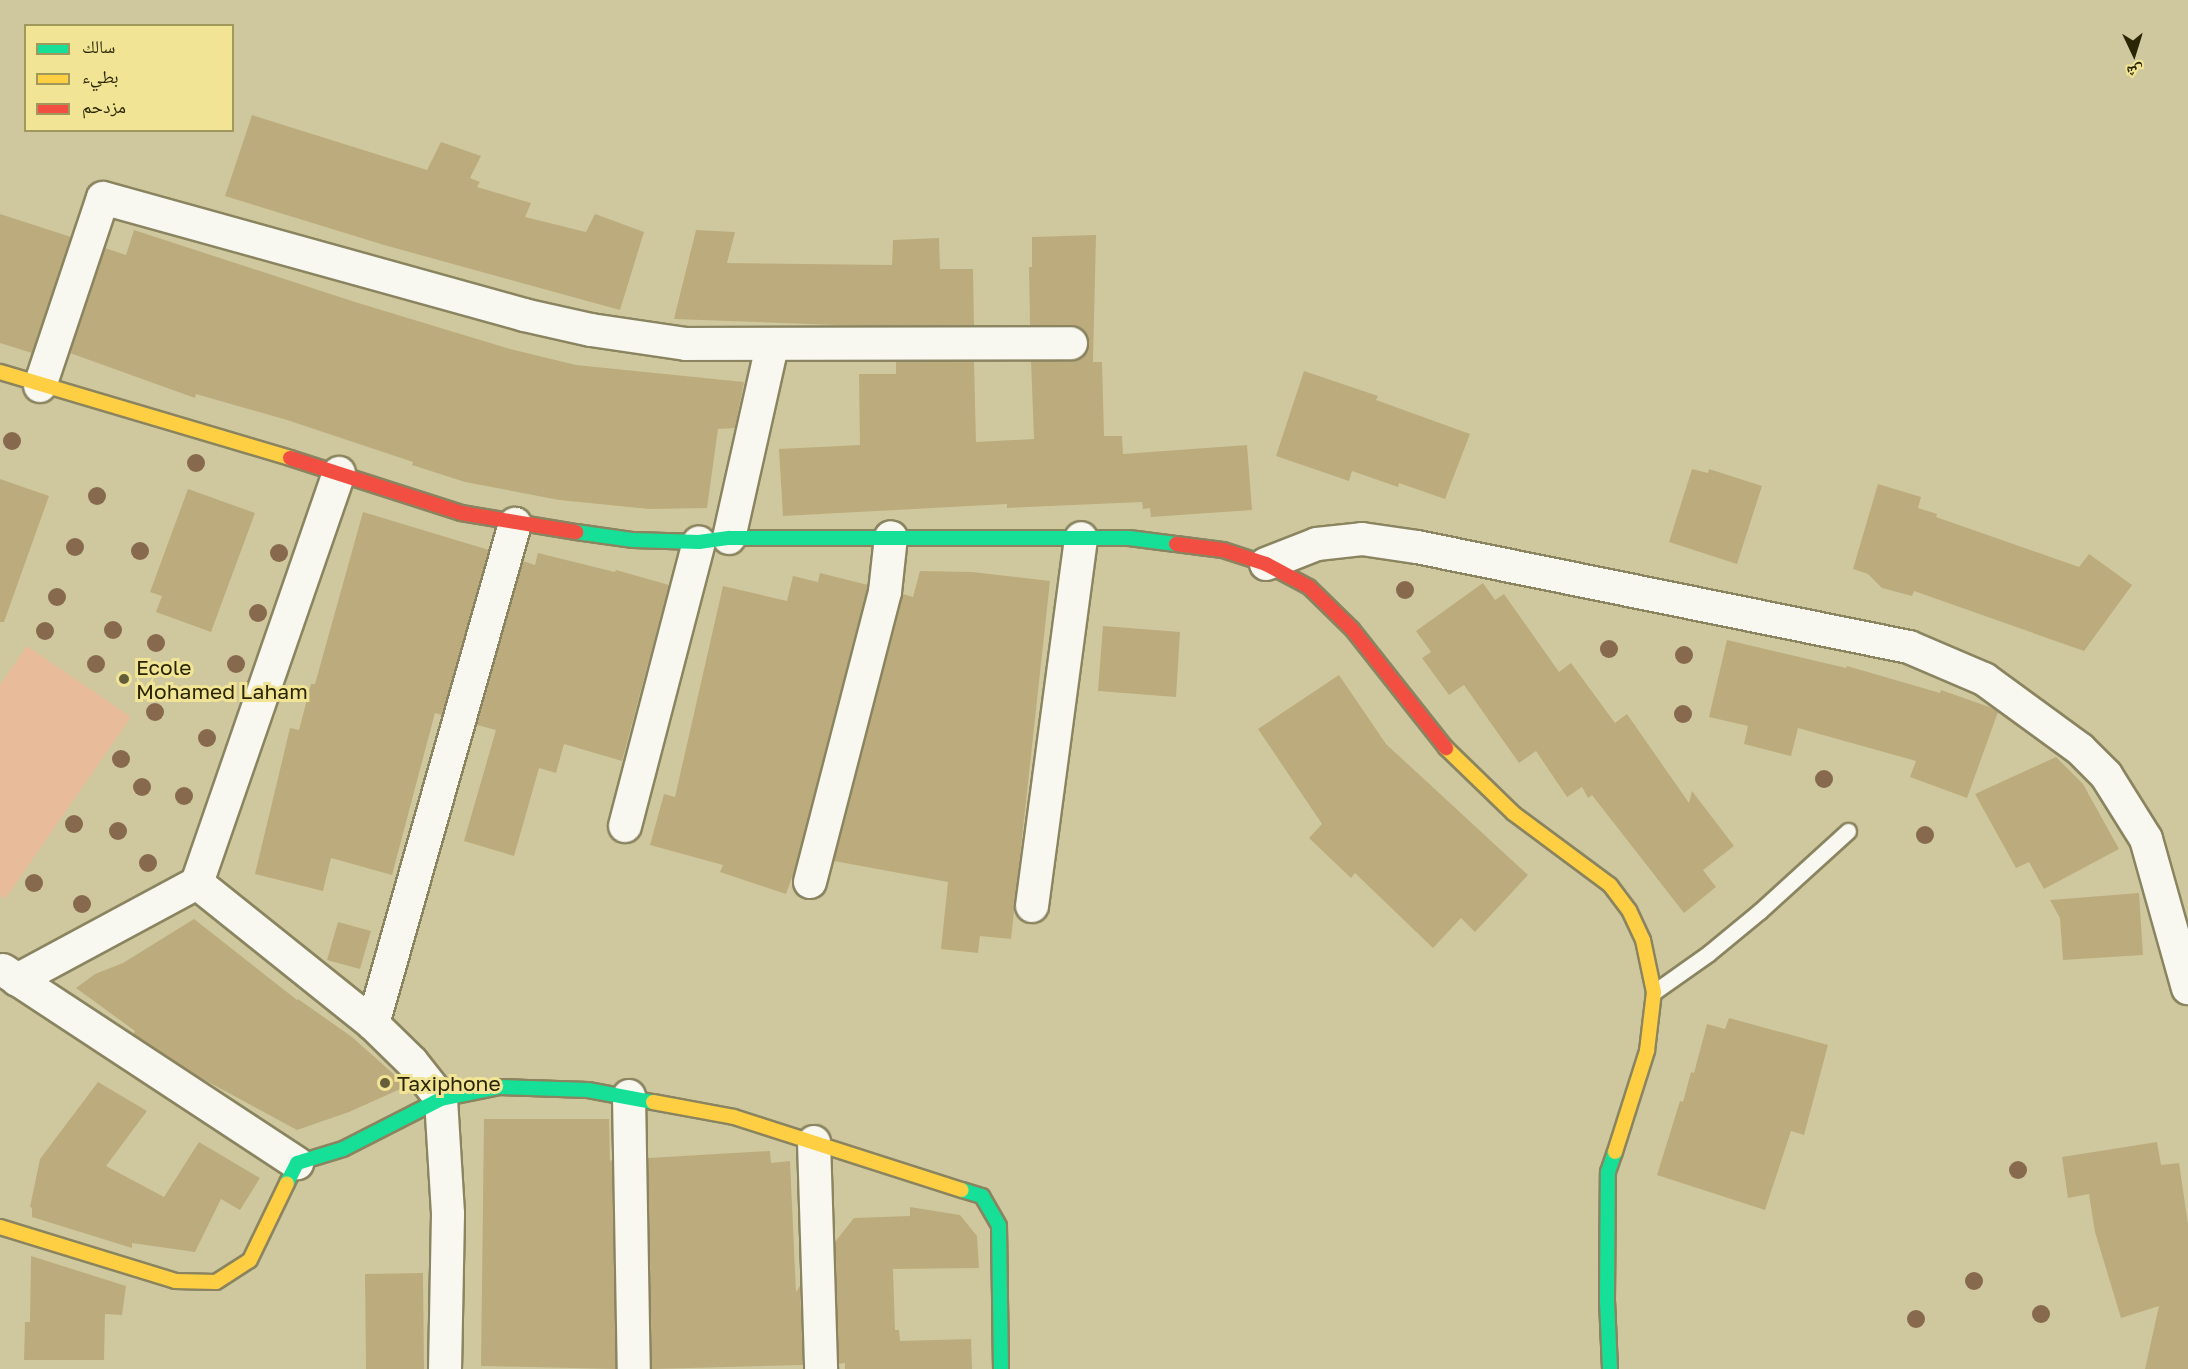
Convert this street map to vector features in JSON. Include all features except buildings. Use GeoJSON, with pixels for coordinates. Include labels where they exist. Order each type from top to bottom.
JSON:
{"type":"FeatureCollection","features":[{"type":"Feature","properties":{"kind":"street"},"geometry":{"type":"LineString","coordinates":[[40,386],[103,198],[524,315],[591,330],[686,344],[1071,343]]}},
{"type":"Feature","properties":{"kind":"street"},"geometry":{"type":"LineString","coordinates":[[625,826],[772,345]]}},
{"type":"Feature","properties":{"kind":"street"},"geometry":{"type":"LineString","coordinates":[[0,372],[40,386],[339,473],[460,513],[515,524],[633,540],[891,537],[1129,538],[1223,550],[1266,564],[1309,587],[1352,629],[1444,747],[1513,813],[1610,885],[1629,910],[1643,940],[1654,992],[1647,1051],[1608,1172],[1607,1301],[1610,1369]]}},
{"type":"Feature","properties":{"kind":"street"},"geometry":{"type":"LineString","coordinates":[[9,974],[196,883],[339,473]]}},
{"type":"Feature","properties":{"kind":"street"},"geometry":{"type":"LineString","coordinates":[[373,1024],[515,524]]}},
{"type":"Feature","properties":{"kind":"street"},"geometry":{"type":"LineString","coordinates":[[810,882],[885,592],[891,537]]}},
{"type":"Feature","properties":{"kind":"street"},"geometry":{"type":"LineString","coordinates":[[1032,906],[1081,538]]}},
{"type":"Feature","properties":{"kind":"street"},"geometry":{"type":"LineString","coordinates":[[1266,564],[1317,544],[1362,538],[1909,647],[1984,679],[2071,742],[2106,775],[2146,839],[2188,988]]}},
{"type":"Feature","properties":{"kind":"street"},"geometry":{"type":"LineString","coordinates":[[196,883],[373,1024],[412,1062],[441,1099],[448,1214],[446,1369]]}},
{"type":"Feature","properties":{"kind":"street"},"geometry":{"type":"LineString","coordinates":[[9,974],[297,1163]]}},
{"type":"Feature","properties":{"kind":"street"},"geometry":{"type":"LineString","coordinates":[[0,1227],[175,1281],[216,1282],[250,1260],[297,1163],[343,1149],[441,1099],[499,1087],[588,1090],[734,1117],[982,1196],[999,1226],[1001,1369]]}},
{"type":"Feature","properties":{"kind":"street"},"geometry":{"type":"LineString","coordinates":[[629,1096],[634,1369]]}},
{"type":"Feature","properties":{"kind":"street"},"geometry":{"type":"LineString","coordinates":[[814,1142],[821,1369]]}},
{"type":"Feature","properties":{"kind":"lane"},"geometry":{"type":"LineString","coordinates":[[1654,992],[1709,953],[1760,911],[1848,831]]}},
{"type":"Feature","properties":{"kind":"shaded area"},"geometry":{"type":"Polygon","coordinates":[[[27,646],[131,717],[5,899],[0,895],[0,685],[27,646]]]}},
{"type":"Feature","properties":{"kind":"traffic: fast"},"geometry":{"type":"LineString","coordinates":[[576,532],[633,540],[699,542],[729,538],[1129,538],[1176,544]]}},
{"type":"Feature","properties":{"kind":"traffic: fast"},"geometry":{"type":"LineString","coordinates":[[287,1183],[297,1163],[343,1149],[441,1099],[499,1087],[588,1090],[653,1102]]}},
{"type":"Feature","properties":{"kind":"traffic: fast"},"geometry":{"type":"LineString","coordinates":[[1610,1369],[1607,1301],[1608,1172],[1615,1152]]}},
{"type":"Feature","properties":{"kind":"traffic: fast"},"geometry":{"type":"LineString","coordinates":[[962,1190],[982,1196],[999,1226],[1001,1369]]}},
{"type":"Feature","properties":{"kind":"traffic: slow"},"geometry":{"type":"LineString","coordinates":[[0,372],[290,458]]}},
{"type":"Feature","properties":{"kind":"traffic: slow"},"geometry":{"type":"LineString","coordinates":[[1446,748],[1513,813],[1610,885],[1629,910],[1643,940],[1654,992],[1647,1051],[1615,1152]]}},
{"type":"Feature","properties":{"kind":"traffic: slow"},"geometry":{"type":"LineString","coordinates":[[653,1102],[734,1117],[962,1190]]}},
{"type":"Feature","properties":{"kind":"traffic: slow"},"geometry":{"type":"LineString","coordinates":[[0,1227],[175,1281],[216,1282],[250,1260],[287,1183]]}},
{"type":"Feature","properties":{"kind":"traffic: jam"},"geometry":{"type":"LineString","coordinates":[[290,458],[461,513],[576,532]]}},
{"type":"Feature","properties":{"kind":"traffic: jam"},"geometry":{"type":"LineString","coordinates":[[1176,544],[1223,550],[1266,564],[1309,587],[1352,629],[1446,748]]}},
{"type":"Feature","properties":{"kind":"place","name":"Ecole Mohamed Laham"},"geometry":{"type":"Point","coordinates":[124,679]}},
{"type":"Feature","properties":{"kind":"place","name":"Taxiphone"},"geometry":{"type":"Point","coordinates":[385,1083]}}]}
